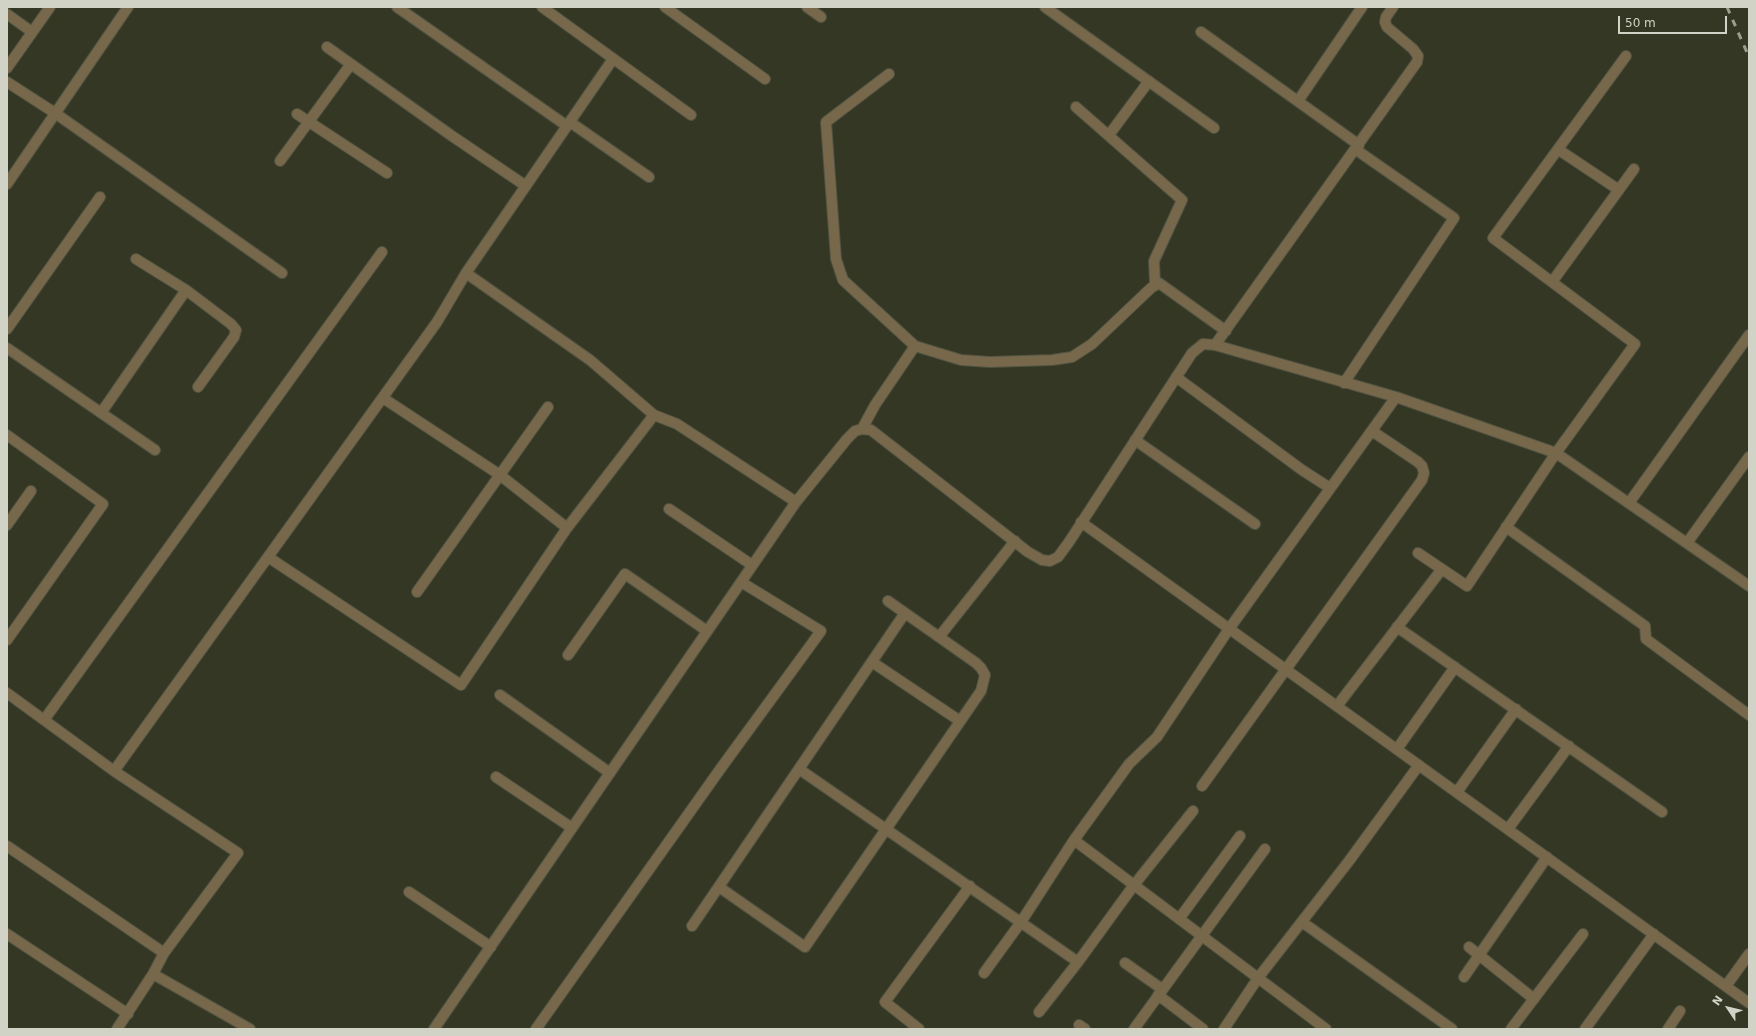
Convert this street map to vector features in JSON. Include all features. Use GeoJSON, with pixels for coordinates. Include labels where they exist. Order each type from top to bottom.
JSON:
{"type":"FeatureCollection","features":[{"type":"Feature","properties":{"kind":"street"},"geometry":{"type":"LineString","coordinates":[[7,68],[50,7]]}},
{"type":"Feature","properties":{"kind":"street"},"geometry":{"type":"LineString","coordinates":[[7,184],[128,7]]}},
{"type":"Feature","properties":{"kind":"street"},"geometry":{"type":"LineString","coordinates":[[397,7],[568,124],[649,177]]}},
{"type":"Feature","properties":{"kind":"street"},"geometry":{"type":"LineString","coordinates":[[665,7],[765,79]]}},
{"type":"Feature","properties":{"kind":"street"},"geometry":{"type":"LineString","coordinates":[[807,7],[821,17]]}},
{"type":"Feature","properties":{"kind":"street"},"geometry":{"type":"LineString","coordinates":[[1045,7],[1214,128]]}},
{"type":"Feature","properties":{"kind":"street"},"geometry":{"type":"LineString","coordinates":[[1298,101],[1362,7]]}},
{"type":"Feature","properties":{"kind":"street"},"geometry":{"type":"LineString","coordinates":[[1216,345],[1417,62],[1418,56],[1412,49],[1387,27],[1386,17],[1394,7]]}},
{"type":"Feature","properties":{"kind":"street"},"geometry":{"type":"LineString","coordinates":[[546,8],[691,115]]}},
{"type":"Feature","properties":{"kind":"street"},"geometry":{"type":"LineString","coordinates":[[7,14],[32,32]]}},
{"type":"Feature","properties":{"kind":"street"},"geometry":{"type":"LineString","coordinates":[[1201,32],[1298,101],[1357,147],[1454,218],[1344,383]]}},
{"type":"Feature","properties":{"kind":"street"},"geometry":{"type":"LineString","coordinates":[[327,47],[452,136],[526,186]]}},
{"type":"Feature","properties":{"kind":"street"},"geometry":{"type":"LineString","coordinates":[[1418,553],[1467,586],[1556,453],[1635,344],[1493,238],[1559,150],[1626,56]]}},
{"type":"Feature","properties":{"kind":"street"},"geometry":{"type":"LineString","coordinates":[[114,771],[437,322],[466,274],[613,58]]}},
{"type":"Feature","properties":{"kind":"street"},"geometry":{"type":"LineString","coordinates":[[280,161],[352,64]]}},
{"type":"Feature","properties":{"kind":"street"},"geometry":{"type":"LineString","coordinates":[[889,74],[826,122],[836,260],[842,280],[915,346],[961,360],[990,362],[1052,360],[1072,357],[1092,344],[1155,284],[1162,284],[1226,331]]}},
{"type":"Feature","properties":{"kind":"street"},"geometry":{"type":"LineString","coordinates":[[1109,135],[1149,81]]}},
{"type":"Feature","properties":{"kind":"street"},"geometry":{"type":"LineString","coordinates":[[7,82],[56,113],[282,273]]}},
{"type":"Feature","properties":{"kind":"street"},"geometry":{"type":"LineString","coordinates":[[1076,107],[1182,200],[1154,261],[1155,284]]}},
{"type":"Feature","properties":{"kind":"street"},"geometry":{"type":"LineString","coordinates":[[297,114],[387,173]]}},
{"type":"Feature","properties":{"kind":"street"},"geometry":{"type":"LineString","coordinates":[[1559,150],[1619,190]]}},
{"type":"Feature","properties":{"kind":"street"},"geometry":{"type":"LineString","coordinates":[[1552,282],[1634,169]]}},
{"type":"Feature","properties":{"kind":"street"},"geometry":{"type":"LineString","coordinates":[[7,330],[100,197]]}},
{"type":"Feature","properties":{"kind":"street"},"geometry":{"type":"LineString","coordinates":[[44,720],[382,252]]}},
{"type":"Feature","properties":{"kind":"street"},"geometry":{"type":"LineString","coordinates":[[136,259],[186,290],[231,324],[236,330],[234,337],[198,388]]}},
{"type":"Feature","properties":{"kind":"street"},"geometry":{"type":"LineString","coordinates":[[466,274],[590,360],[654,415],[677,424],[796,502]]}},
{"type":"Feature","properties":{"kind":"street"},"geometry":{"type":"LineString","coordinates":[[101,413],[186,290]]}},
{"type":"Feature","properties":{"kind":"street"},"geometry":{"type":"LineString","coordinates":[[1629,503],[1749,335]]}},
{"type":"Feature","properties":{"kind":"street"},"geometry":{"type":"LineString","coordinates":[[434,1029],[796,502],[847,439],[855,431],[862,428],[871,430],[1028,552],[1042,560],[1050,561],[1058,557],[1192,353],[1203,344],[1216,345],[1396,397],[1556,453],[1749,586]]}},
{"type":"Feature","properties":{"kind":"street"},"geometry":{"type":"LineString","coordinates":[[862,428],[875,405],[915,346]]}},
{"type":"Feature","properties":{"kind":"street"},"geometry":{"type":"LineString","coordinates":[[7,348],[155,450]]}},
{"type":"Feature","properties":{"kind":"street"},"geometry":{"type":"LineString","coordinates":[[1176,377],[1302,470],[1330,488]]}},
{"type":"Feature","properties":{"kind":"street"},"geometry":{"type":"LineString","coordinates":[[984,973],[1021,922],[1074,840],[1129,764],[1157,737],[1229,629],[1396,397]]}},
{"type":"Feature","properties":{"kind":"street"},"geometry":{"type":"LineString","coordinates":[[383,398],[500,475],[567,528]]}},
{"type":"Feature","properties":{"kind":"street"},"geometry":{"type":"LineString","coordinates":[[417,592],[548,407]]}},
{"type":"Feature","properties":{"kind":"street"},"geometry":{"type":"LineString","coordinates":[[268,557],[461,685],[567,528],[654,415]]}},
{"type":"Feature","properties":{"kind":"street"},"geometry":{"type":"LineString","coordinates":[[1202,786],[1422,480],[1424,473],[1422,466],[1418,462],[1372,431]]}},
{"type":"Feature","properties":{"kind":"street"},"geometry":{"type":"LineString","coordinates":[[7,435],[103,504],[7,640]]}},
{"type":"Feature","properties":{"kind":"street"},"geometry":{"type":"LineString","coordinates":[[1135,440],[1255,524]]}},
{"type":"Feature","properties":{"kind":"street"},"geometry":{"type":"LineString","coordinates":[[1687,543],[1749,457]]}},
{"type":"Feature","properties":{"kind":"street"},"geometry":{"type":"LineString","coordinates":[[7,524],[30,491]]}},
{"type":"Feature","properties":{"kind":"street"},"geometry":{"type":"LineString","coordinates":[[669,509],[752,565]]}},
{"type":"Feature","properties":{"kind":"street"},"geometry":{"type":"LineString","coordinates":[[1081,522],[1749,1003]]}},
{"type":"Feature","properties":{"kind":"street"},"geometry":{"type":"LineString","coordinates":[[1506,527],[1645,626],[1646,639],[1749,715]]}},
{"type":"Feature","properties":{"kind":"street"},"geometry":{"type":"LineString","coordinates":[[939,637],[1015,541]]}},
{"type":"Feature","properties":{"kind":"street"},"geometry":{"type":"LineString","coordinates":[[1337,706],[1442,569]]}},
{"type":"Feature","properties":{"kind":"street"},"geometry":{"type":"LineString","coordinates":[[568,655],[625,574],[707,631]]}},
{"type":"Feature","properties":{"kind":"street"},"geometry":{"type":"LineString","coordinates":[[536,1029],[721,768],[821,631],[741,582]]}},
{"type":"Feature","properties":{"kind":"street"},"geometry":{"type":"LineString","coordinates":[[719,887],[805,947],[981,691],[985,675],[976,662],[888,601]]}},
{"type":"Feature","properties":{"kind":"street"},"geometry":{"type":"LineString","coordinates":[[692,926],[905,613]]}},
{"type":"Feature","properties":{"kind":"street"},"geometry":{"type":"LineString","coordinates":[[1397,627],[1662,812]]}},
{"type":"Feature","properties":{"kind":"street"},"geometry":{"type":"LineString","coordinates":[[872,662],[960,721]]}},
{"type":"Feature","properties":{"kind":"street"},"geometry":{"type":"LineString","coordinates":[[1397,749],[1455,667]]}},
{"type":"Feature","properties":{"kind":"street"},"geometry":{"type":"LineString","coordinates":[[7,693],[114,771],[238,853],[164,953],[128,1014],[117,1029]]}},
{"type":"Feature","properties":{"kind":"street"},"geometry":{"type":"LineString","coordinates":[[500,695],[610,773]]}},
{"type":"Feature","properties":{"kind":"street"},"geometry":{"type":"LineString","coordinates":[[1457,792],[1516,709]]}},
{"type":"Feature","properties":{"kind":"street"},"geometry":{"type":"LineString","coordinates":[[1508,829],[1568,746]]}},
{"type":"Feature","properties":{"kind":"street"},"geometry":{"type":"LineString","coordinates":[[1224,1029],[1258,978],[1349,861],[1419,764]]}},
{"type":"Feature","properties":{"kind":"street"},"geometry":{"type":"LineString","coordinates":[[800,769],[1078,962]]}},
{"type":"Feature","properties":{"kind":"street"},"geometry":{"type":"LineString","coordinates":[[496,777],[572,828]]}},
{"type":"Feature","properties":{"kind":"street"},"geometry":{"type":"LineString","coordinates":[[1039,1012],[1078,962],[1134,885],[1194,810]]}},
{"type":"Feature","properties":{"kind":"street"},"geometry":{"type":"LineString","coordinates":[[1179,919],[1240,836]]}},
{"type":"Feature","properties":{"kind":"street"},"geometry":{"type":"LineString","coordinates":[[1074,840],[1326,1029]]}},
{"type":"Feature","properties":{"kind":"street"},"geometry":{"type":"LineString","coordinates":[[7,846],[164,953]]}},
{"type":"Feature","properties":{"kind":"street"},"geometry":{"type":"LineString","coordinates":[[1134,1029],[1265,849]]}},
{"type":"Feature","properties":{"kind":"street"},"geometry":{"type":"LineString","coordinates":[[1464,978],[1547,857]]}},
{"type":"Feature","properties":{"kind":"street"},"geometry":{"type":"LineString","coordinates":[[919,1029],[885,1002],[970,886]]}},
{"type":"Feature","properties":{"kind":"street"},"geometry":{"type":"LineString","coordinates":[[409,892],[491,946]]}},
{"type":"Feature","properties":{"kind":"street"},"geometry":{"type":"LineString","coordinates":[[1302,922],[1452,1029]]}},
{"type":"Feature","properties":{"kind":"street"},"geometry":{"type":"LineString","coordinates":[[7,934],[128,1014]]}},
{"type":"Feature","properties":{"kind":"street"},"geometry":{"type":"LineString","coordinates":[[1511,1029],[1583,934]]}},
{"type":"Feature","properties":{"kind":"street"},"geometry":{"type":"LineString","coordinates":[[1585,1029],[1654,934]]}},
{"type":"Feature","properties":{"kind":"street"},"geometry":{"type":"LineString","coordinates":[[1469,947],[1534,999]]}},
{"type":"Feature","properties":{"kind":"street"},"geometry":{"type":"LineString","coordinates":[[1726,986],[1749,954]]}},
{"type":"Feature","properties":{"kind":"street"},"geometry":{"type":"LineString","coordinates":[[1124,963],[1203,1029]]}},
{"type":"Feature","properties":{"kind":"street"},"geometry":{"type":"LineString","coordinates":[[152,974],[250,1029]]}},
{"type":"Feature","properties":{"kind":"street"},"geometry":{"type":"LineString","coordinates":[[1668,1029],[1680,1011]]}},
{"type":"Feature","properties":{"kind":"railway"},"geometry":{"type":"LineString","coordinates":[[1727,7],[1749,57]]}}]}
